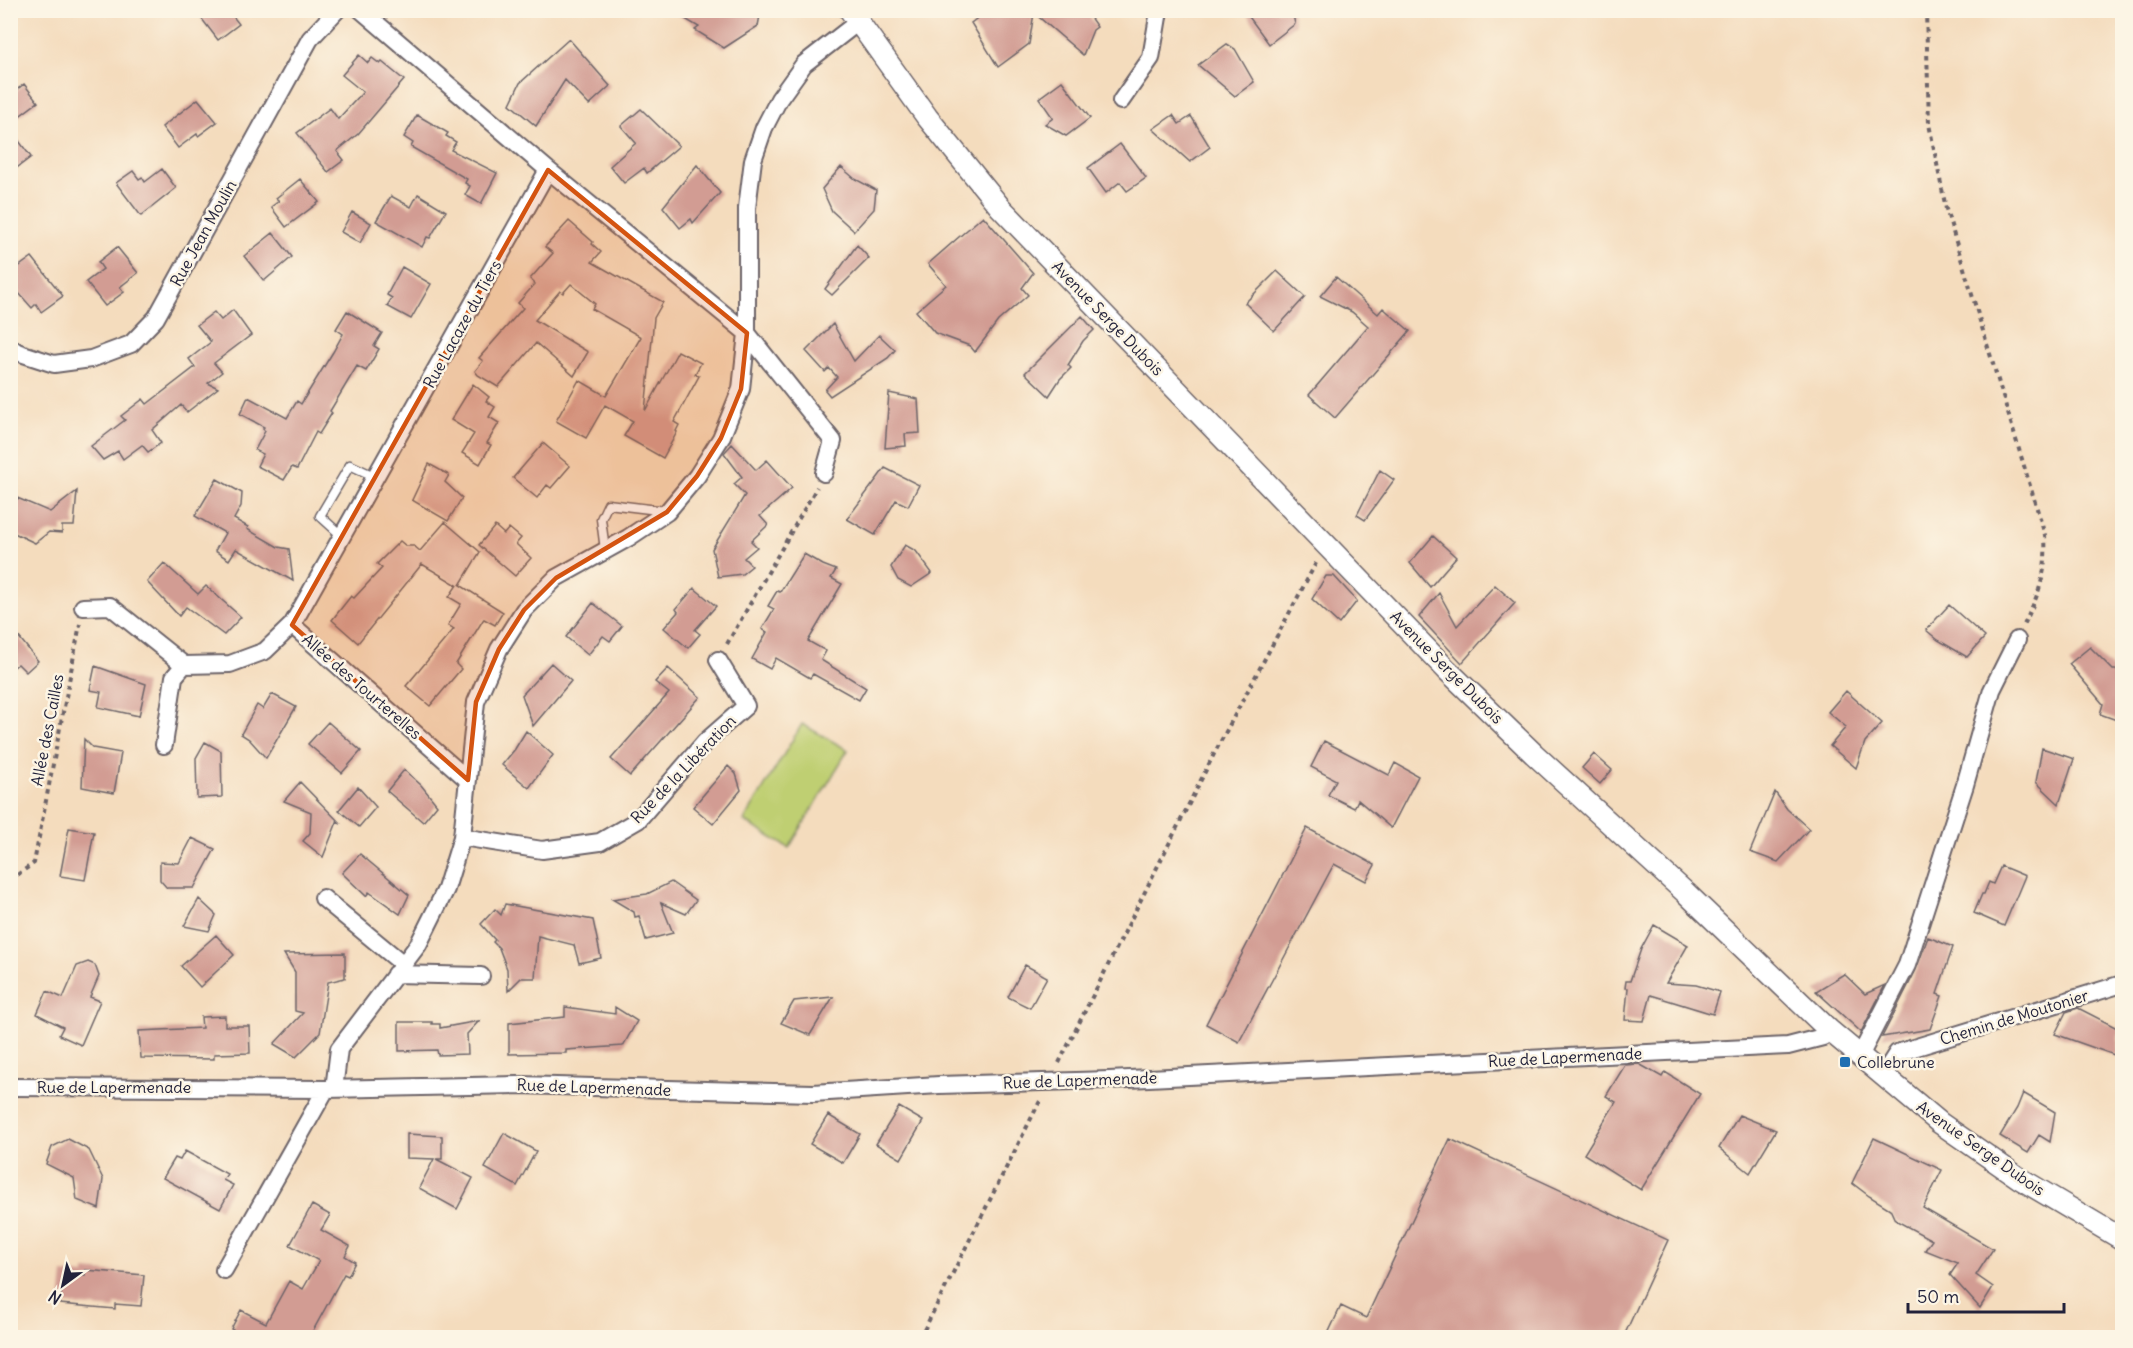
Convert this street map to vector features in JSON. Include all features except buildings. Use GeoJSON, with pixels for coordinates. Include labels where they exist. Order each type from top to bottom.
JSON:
{"type":"FeatureCollection","features":[{"type":"Feature","properties":{"kind":"street","name":"Rue Jean Moulin"},"geometry":{"type":"LineString","coordinates":[[10,347],[17,352],[54,364],[92,359],[131,344],[148,327],[156,318],[310,39],[337,10]]}},
{"type":"Feature","properties":{"kind":"street"},"geometry":{"type":"LineString","coordinates":[[361,10],[548,170],[747,333],[833,441],[824,473]]}},
{"type":"Feature","properties":{"kind":"street"},"geometry":{"type":"LineString","coordinates":[[1121,101],[1151,58],[1159,11],[1170,12],[1172,10]]}},
{"type":"Feature","properties":{"kind":"street"},"geometry":{"type":"LineString","coordinates":[[224,1270],[330,1089],[339,1049],[418,945],[446,890],[462,837],[476,702],[499,649],[524,609],[556,578],[667,512],[697,476],[721,438],[741,389],[747,333],[747,208],[753,160],[764,128],[779,99],[804,64],[854,16]]}},
{"type":"Feature","properties":{"kind":"street","name":"Avenue Serge Dubois"},"geometry":{"type":"LineString","coordinates":[[854,16],[927,117],[1000,207],[1447,670],[1510,731],[1829,1030],[1940,1123],[2002,1166],[2122,1239]]}},
{"type":"Feature","properties":{"kind":"street","name":"Rue Lacaze du Tiers"},"geometry":{"type":"LineString","coordinates":[[292,625],[548,170]]}},
{"type":"Feature","properties":{"kind":"street"},"geometry":{"type":"LineString","coordinates":[[83,607],[110,606],[184,665],[174,677],[164,745]]}},
{"type":"Feature","properties":{"kind":"street","name":"Allée des Tourterelles"},"geometry":{"type":"LineString","coordinates":[[184,665],[231,664],[265,651],[292,625],[468,780]]}},
{"type":"Feature","properties":{"kind":"street"},"geometry":{"type":"LineString","coordinates":[[1860,1056],[1907,965],[1965,785],[1992,690],[2017,640]]}},
{"type":"Feature","properties":{"kind":"street","name":"Rue de la Libération"},"geometry":{"type":"LineString","coordinates":[[462,837],[542,850],[600,842],[638,820],[705,742],[746,706],[718,660]]}},
{"type":"Feature","properties":{"kind":"street"},"geometry":{"type":"LineString","coordinates":[[323,898],[399,969],[481,975]]}},
{"type":"Feature","properties":{"kind":"street","name":"Chemin de Moutonier"},"geometry":{"type":"LineString","coordinates":[[1883,1075],[1898,1053],[2122,984]]}},
{"type":"Feature","properties":{"kind":"street","name":"Rue de Lapermenade"},"geometry":{"type":"LineString","coordinates":[[10,1087],[330,1089],[519,1085],[813,1093],[939,1085],[1050,1082],[1788,1046],[1823,1037],[1829,1030]]}},
{"type":"Feature","properties":{"kind":"lane"},"geometry":{"type":"LineString","coordinates":[[343,537],[320,516],[350,465],[376,477]]}},
{"type":"Feature","properties":{"kind":"lane"},"geometry":{"type":"LineString","coordinates":[[605,550],[601,519],[608,504],[667,512]]}},
{"type":"Feature","properties":{"kind":"path"},"geometry":{"type":"LineString","coordinates":[[1926,10],[1929,124],[1946,209],[2044,535],[2044,571],[2040,590],[2017,640]]}},
{"type":"Feature","properties":{"kind":"path"},"geometry":{"type":"LineString","coordinates":[[718,660],[824,473]]}},
{"type":"Feature","properties":{"kind":"path"},"geometry":{"type":"LineString","coordinates":[[920,1338],[1208,765],[1326,543]]}},
{"type":"Feature","properties":{"kind":"path","name":"Allée des Cailles"},"geometry":{"type":"LineString","coordinates":[[10,880],[34,863],[83,607]]}},
{"type":"Feature","properties":{"kind":"highlighted area"},"geometry":{"type":"Polygon","coordinates":[[[548,170],[747,333],[741,389],[721,438],[697,476],[667,512],[556,578],[524,610],[499,649],[476,702],[468,780],[292,625],[548,170]]]}},
{"type":"Feature","properties":{"kind":"green space"},"geometry":{"type":"Polygon","coordinates":[[[802,724],[848,750],[789,848],[744,821],[802,724]]]}},
{"type":"Feature","properties":{"kind":"place","name":"Collebrune"},"geometry":{"type":"Point","coordinates":[1845,1062]}}]}
